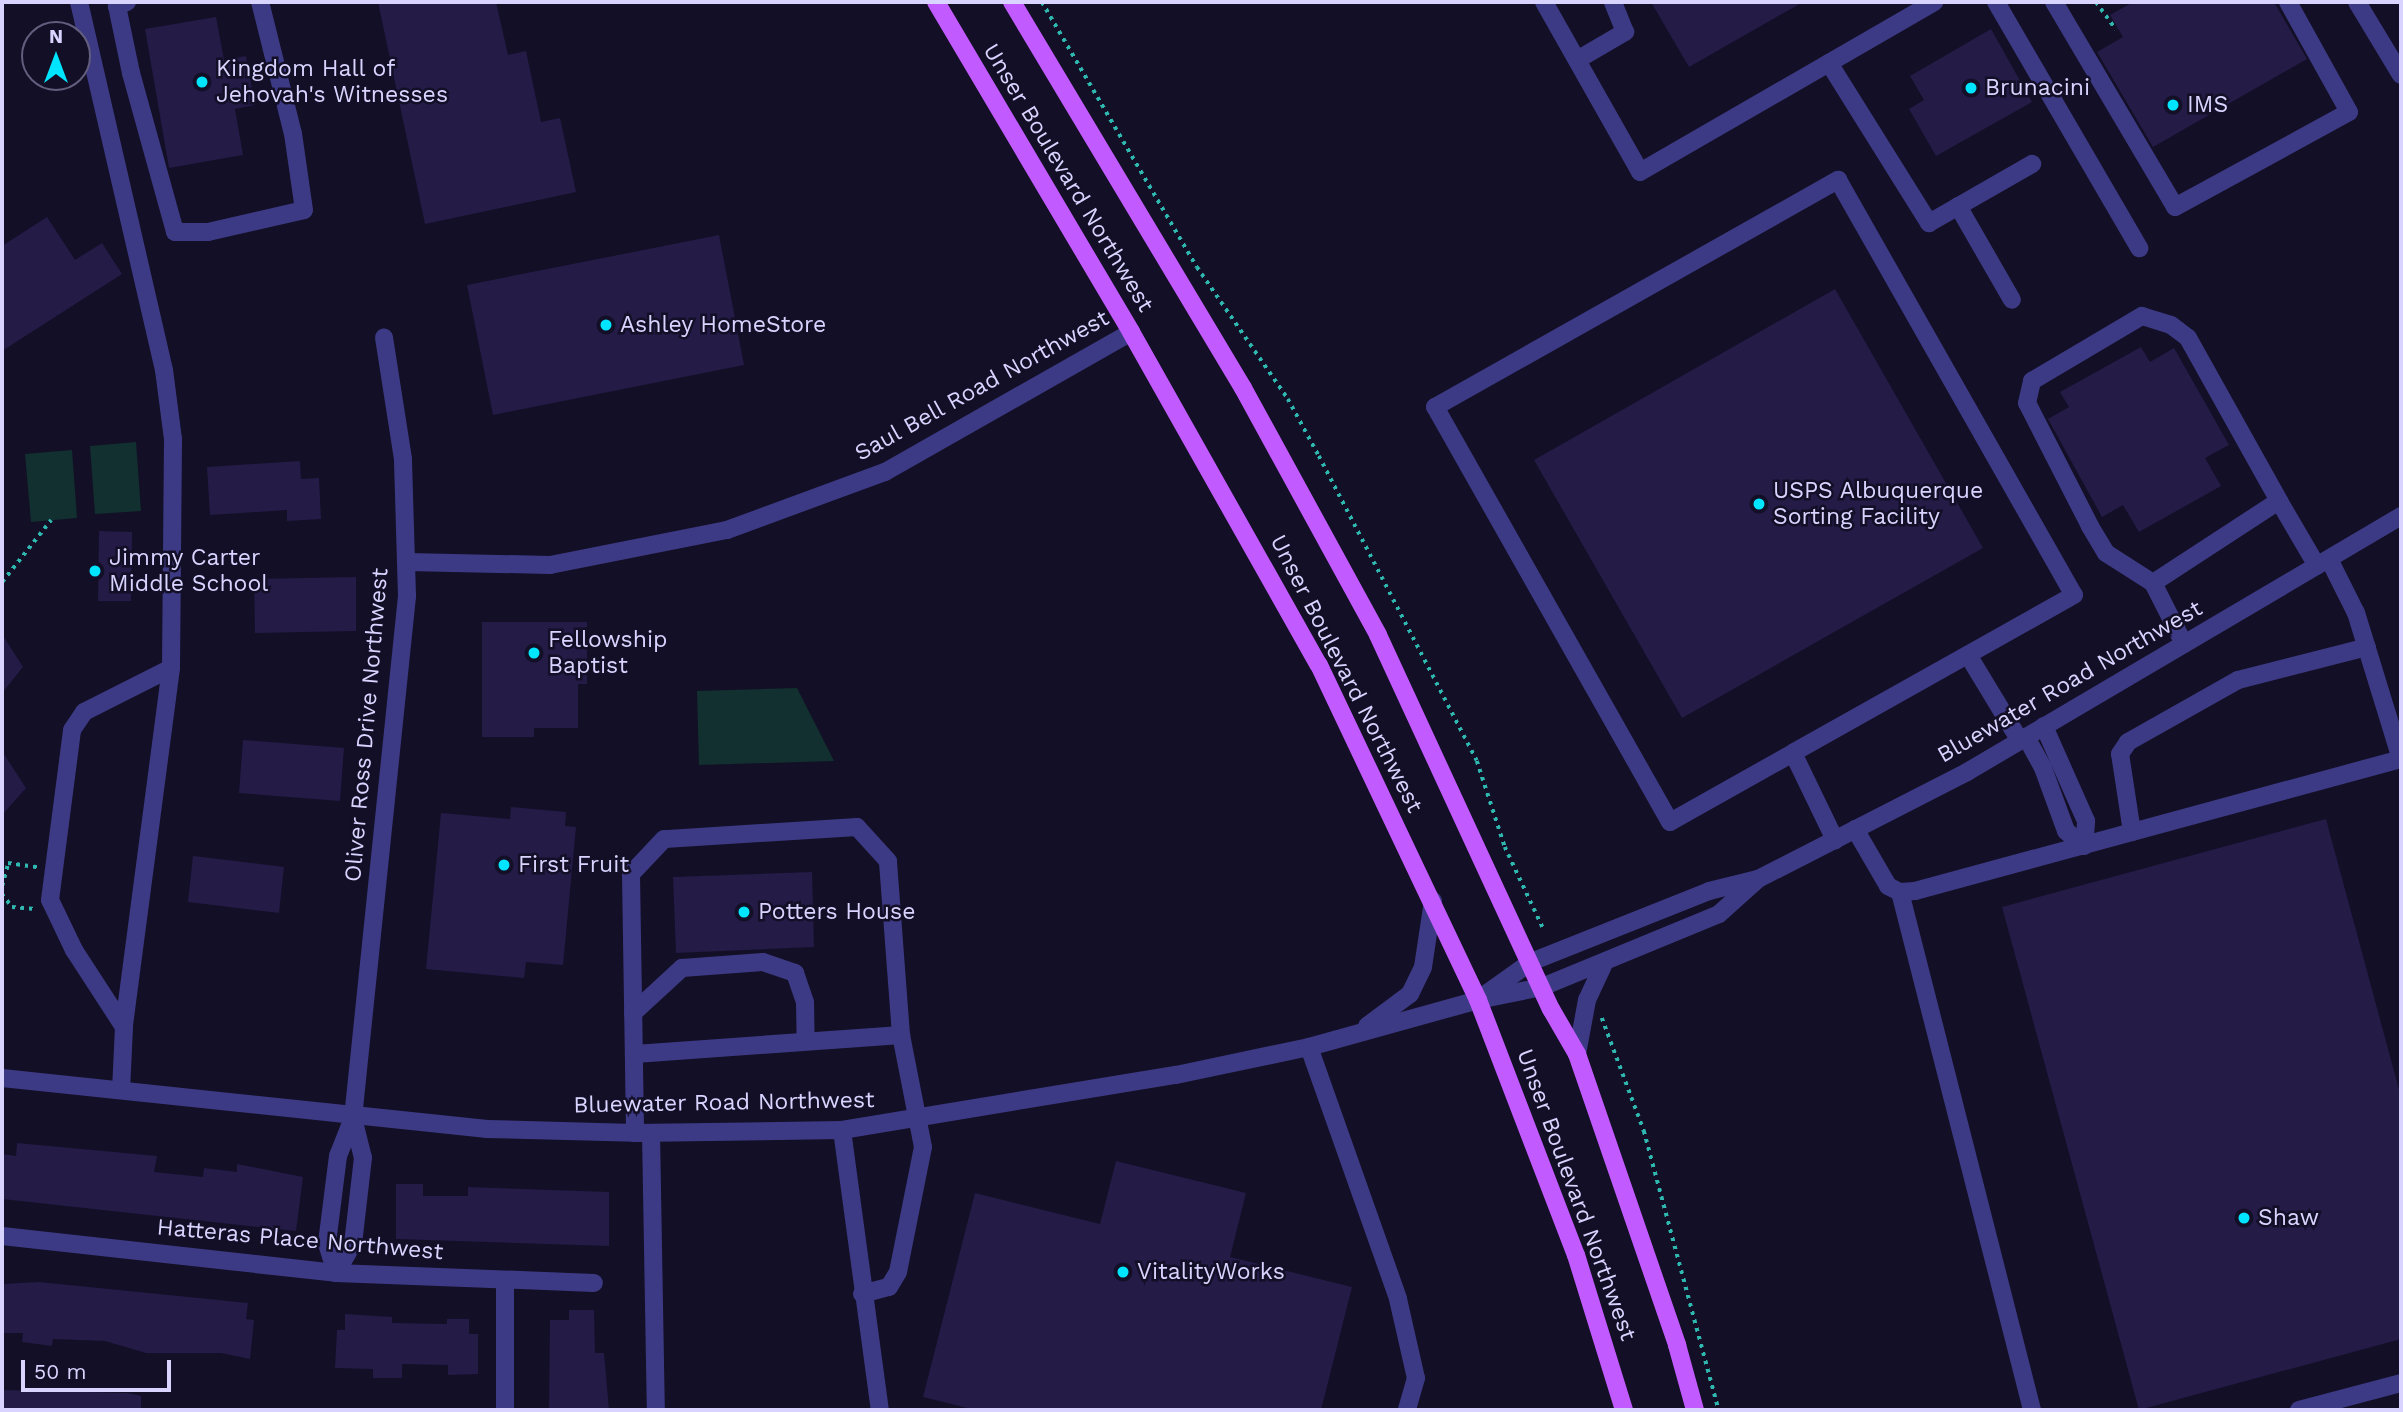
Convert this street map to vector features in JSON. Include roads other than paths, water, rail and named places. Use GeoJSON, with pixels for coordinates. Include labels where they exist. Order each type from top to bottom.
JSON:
{"type":"FeatureCollection","features":[{"type":"Feature","properties":{"kind":"main road","name":"Unser Boulevard Northwest"},"geometry":{"type":"LineString","coordinates":[[936,2],[1131,332],[1319,665],[1478,1000],[1576,1255],[1624,1410]]}},
{"type":"Feature","properties":{"kind":"main road","name":"Unser Boulevard Northwest"},"geometry":{"type":"LineString","coordinates":[[1012,2],[1243,388],[1378,635],[1542,987],[1577,1054],[1677,1345],[1695,1410]]}},
{"type":"Feature","properties":{"kind":"street"},"geometry":{"type":"LineString","coordinates":[[79,2],[165,380],[173,439],[171,668],[124,1027],[121,1090]]}},
{"type":"Feature","properties":{"kind":"street"},"geometry":{"type":"LineString","coordinates":[[122,4],[157,176],[175,232],[208,232],[304,210],[293,134],[260,2]]}},
{"type":"Feature","properties":{"kind":"street"},"geometry":{"type":"LineString","coordinates":[[1544,2],[1640,172],[1829,63],[1910,8],[1935,2]]}},
{"type":"Feature","properties":{"kind":"street"},"geometry":{"type":"LineString","coordinates":[[1577,60],[1625,32],[1613,2]]}},
{"type":"Feature","properties":{"kind":"street"},"geometry":{"type":"LineString","coordinates":[[1996,2],[2139,248]]}},
{"type":"Feature","properties":{"kind":"street"},"geometry":{"type":"LineString","coordinates":[[2055,2],[2175,207],[2349,112],[2288,2]]}},
{"type":"Feature","properties":{"kind":"street"},"geometry":{"type":"LineString","coordinates":[[2357,2],[2401,75]]}},
{"type":"Feature","properties":{"kind":"street"},"geometry":{"type":"LineString","coordinates":[[1829,63],[1929,223],[2032,164]]}},
{"type":"Feature","properties":{"kind":"street"},"geometry":{"type":"LineString","coordinates":[[1838,180],[2074,595],[1793,753],[1670,822],[1434,407],[1838,180]]}},
{"type":"Feature","properties":{"kind":"street"},"geometry":{"type":"LineString","coordinates":[[1958,206],[2012,300]]}},
{"type":"Feature","properties":{"kind":"street"},"geometry":{"type":"LineString","coordinates":[[1855,830],[1888,886],[1900,892],[2084,846],[2401,759],[2356,613],[2279,501],[2188,338],[2171,325],[2143,316],[2032,381],[2027,403],[2106,553],[2153,583],[2184,644]]}},
{"type":"Feature","properties":{"kind":"street","name":"Saul Bell Road Northwest"},"geometry":{"type":"LineString","coordinates":[[407,562],[550,565],[727,530],[886,472],[1131,332]]}},
{"type":"Feature","properties":{"kind":"street","name":"Oliver Ross Drive Northwest"},"geometry":{"type":"LineString","coordinates":[[353,1118],[407,562],[403,459],[384,337]]}},
{"type":"Feature","properties":{"kind":"street"},"geometry":{"type":"LineString","coordinates":[[2153,583],[2279,501]]}},
{"type":"Feature","properties":{"kind":"street","name":"Bluewater Road Northwest"},"geometry":{"type":"LineString","coordinates":[[1478,1000],[1531,962],[1709,891],[1758,879],[1855,830],[2023,739],[2401,516]]}},
{"type":"Feature","properties":{"kind":"street"},"geometry":{"type":"LineString","coordinates":[[2132,832],[2120,754],[2128,742],[2238,680],[2367,646]]}},
{"type":"Feature","properties":{"kind":"street"},"geometry":{"type":"LineString","coordinates":[[1968,654],[2043,768],[2066,831],[2084,846]]}},
{"type":"Feature","properties":{"kind":"street"},"geometry":{"type":"LineString","coordinates":[[124,1027],[74,950],[50,900],[72,730],[84,712],[171,668]]}},
{"type":"Feature","properties":{"kind":"street"},"geometry":{"type":"LineString","coordinates":[[2044,726],[2086,821],[2084,846]]}},
{"type":"Feature","properties":{"kind":"street"},"geometry":{"type":"LineString","coordinates":[[1793,753],[1835,839]]}},
{"type":"Feature","properties":{"kind":"street"},"geometry":{"type":"LineString","coordinates":[[656,1410],[643,1133],[633,1013],[631,874],[664,839],[857,827],[888,861],[901,1035],[923,1147],[898,1272],[889,1287],[862,1294]]}},
{"type":"Feature","properties":{"kind":"street","name":"Bluewater Road Northwest"},"geometry":{"type":"LineString","coordinates":[[2,1078],[353,1118],[487,1129],[643,1133],[842,1129],[917,1120],[1309,1047],[1478,1000],[1542,987],[1603,965],[1719,914],[1758,879]]}},
{"type":"Feature","properties":{"kind":"street"},"geometry":{"type":"LineString","coordinates":[[1900,892],[2032,1410]]}},
{"type":"Feature","properties":{"kind":"street"},"geometry":{"type":"LineString","coordinates":[[1356,1034],[1410,994],[1423,967],[1433,901]]}},
{"type":"Feature","properties":{"kind":"street"},"geometry":{"type":"LineString","coordinates":[[633,1013],[682,968],[763,962],[795,973],[805,1002],[806,1041]]}},
{"type":"Feature","properties":{"kind":"street"},"geometry":{"type":"LineString","coordinates":[[1577,1054],[1587,1000],[1603,965]]}},
{"type":"Feature","properties":{"kind":"street"},"geometry":{"type":"LineString","coordinates":[[635,1054],[901,1035]]}},
{"type":"Feature","properties":{"kind":"street"},"geometry":{"type":"LineString","coordinates":[[1309,1047],[1398,1299],[1416,1378],[1408,1410]]}},
{"type":"Feature","properties":{"kind":"street"},"geometry":{"type":"LineString","coordinates":[[336,1273],[327,1243],[338,1156],[353,1118]]}},
{"type":"Feature","properties":{"kind":"street"},"geometry":{"type":"LineString","coordinates":[[336,1273],[353,1244],[363,1158],[353,1118]]}},
{"type":"Feature","properties":{"kind":"street"},"geometry":{"type":"LineString","coordinates":[[842,1129],[862,1294],[880,1410]]}},
{"type":"Feature","properties":{"kind":"street","name":"Hatteras Place Northwest"},"geometry":{"type":"LineString","coordinates":[[2,1236],[336,1273],[594,1283]]}},
{"type":"Feature","properties":{"kind":"street"},"geometry":{"type":"LineString","coordinates":[[505,1280],[505,1410]]}},
{"type":"Feature","properties":{"kind":"street"},"geometry":{"type":"LineString","coordinates":[[2299,1410],[2401,1383]]}},
{"type":"Feature","properties":{"kind":"place","name":"Kingdom Hall of Jehovah's Witnesses"},"geometry":{"type":"Point","coordinates":[202,82]}},
{"type":"Feature","properties":{"kind":"place","name":"Brunacini"},"geometry":{"type":"Point","coordinates":[1971,88]}},
{"type":"Feature","properties":{"kind":"place","name":"IMS"},"geometry":{"type":"Point","coordinates":[2173,105]}},
{"type":"Feature","properties":{"kind":"place","name":"Ashley HomeStore"},"geometry":{"type":"Point","coordinates":[606,325]}},
{"type":"Feature","properties":{"kind":"place","name":"USPS Albuquerque Sorting Facility"},"geometry":{"type":"Point","coordinates":[1759,504]}},
{"type":"Feature","properties":{"kind":"place","name":"Jimmy Carter Middle School"},"geometry":{"type":"Point","coordinates":[95,571]}},
{"type":"Feature","properties":{"kind":"place","name":"Fellowship Baptist"},"geometry":{"type":"Point","coordinates":[534,653]}},
{"type":"Feature","properties":{"kind":"place","name":"First Fruit"},"geometry":{"type":"Point","coordinates":[504,865]}},
{"type":"Feature","properties":{"kind":"place","name":"Potters House"},"geometry":{"type":"Point","coordinates":[744,912]}},
{"type":"Feature","properties":{"kind":"place","name":"Shaw"},"geometry":{"type":"Point","coordinates":[2244,1218]}},
{"type":"Feature","properties":{"kind":"place","name":"VitalityWorks"},"geometry":{"type":"Point","coordinates":[1123,1272]}}]}
